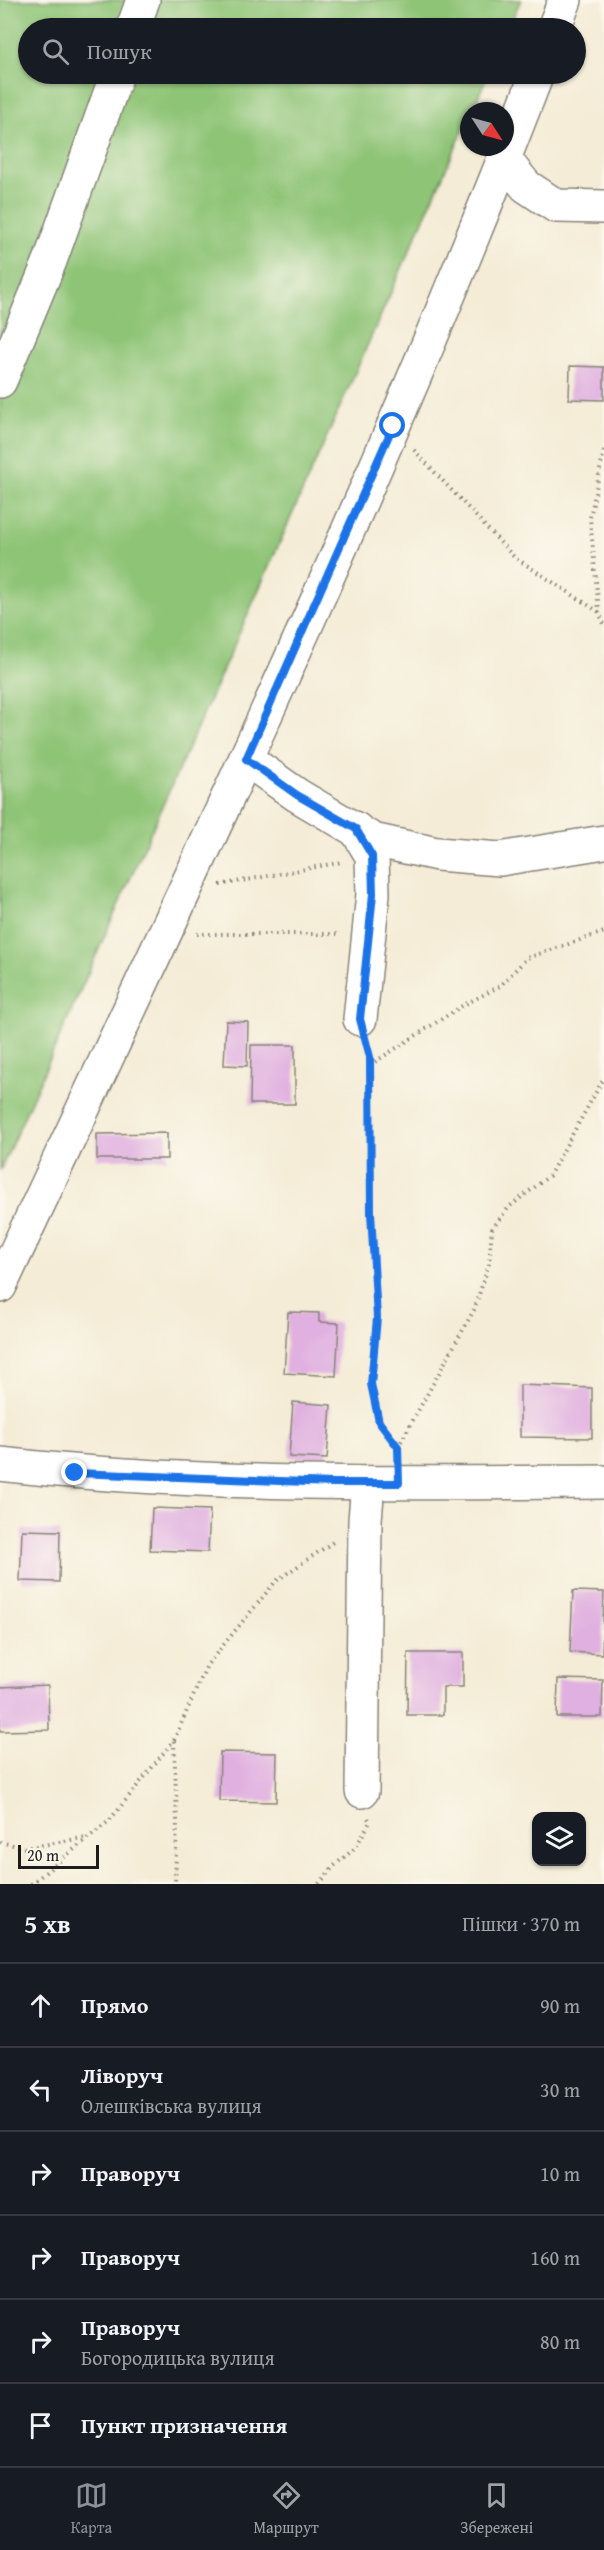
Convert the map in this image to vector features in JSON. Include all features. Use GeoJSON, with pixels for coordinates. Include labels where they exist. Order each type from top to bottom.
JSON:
{"type":"FeatureCollection","features":[{"type":"Feature","properties":{"kind":"street"},"geometry":{"type":"LineString","coordinates":[[137,18],[143,0]]}},
{"type":"Feature","properties":{"kind":"street"},"geometry":{"type":"LineString","coordinates":[[558,18],[565,0]]}},
{"type":"Feature","properties":{"kind":"street"},"geometry":{"type":"LineString","coordinates":[[0,381],[50,261],[113,84]]}},
{"type":"Feature","properties":{"kind":"street"},"geometry":{"type":"LineString","coordinates":[[0,1286],[246,759],[393,426],[533,84]]}},
{"type":"Feature","properties":{"kind":"street"},"geometry":{"type":"LineString","coordinates":[[504,159],[526,186],[556,206],[604,207]]}},
{"type":"Feature","properties":{"kind":"street"},"geometry":{"type":"LineString","coordinates":[[246,759],[364,843],[373,894],[360,1019]]}},
{"type":"Feature","properties":{"kind":"street"},"geometry":{"type":"LineString","coordinates":[[364,843],[373,840],[437,854],[500,859],[604,842]]}},
{"type":"Feature","properties":{"kind":"street"},"geometry":{"type":"LineString","coordinates":[[0,1464],[75,1473],[384,1483],[604,1482]]}},
{"type":"Feature","properties":{"kind":"street"},"geometry":{"type":"LineString","coordinates":[[362,1791],[365,1520],[384,1483]]}},
{"type":"Feature","properties":{"kind":"path"},"geometry":{"type":"LineString","coordinates":[[393,426],[514,557],[599,612]]}},
{"type":"Feature","properties":{"kind":"path"},"geometry":{"type":"LineString","coordinates":[[604,451],[590,518],[599,612],[604,624]]}},
{"type":"Feature","properties":{"kind":"path"},"geometry":{"type":"LineString","coordinates":[[184,892],[364,843]]}},
{"type":"Feature","properties":{"kind":"path"},"geometry":{"type":"LineString","coordinates":[[370,1065],[462,1006],[500,986],[527,958],[604,932]]}},
{"type":"Feature","properties":{"kind":"path"},"geometry":{"type":"LineString","coordinates":[[164,935],[341,934],[367,948]]}},
{"type":"Feature","properties":{"kind":"path"},"geometry":{"type":"LineString","coordinates":[[360,1019],[370,1065],[371,1202],[377,1318],[371,1384],[379,1422],[398,1447]]}},
{"type":"Feature","properties":{"kind":"path"},"geometry":{"type":"LineString","coordinates":[[384,1483],[398,1447],[474,1310],[489,1264],[492,1228],[509,1207],[549,1176],[604,1078]]}},
{"type":"Feature","properties":{"kind":"path"},"geometry":{"type":"LineString","coordinates":[[31,1884],[109,1821],[174,1740],[207,1665],[276,1581],[365,1520]]}},
{"type":"Feature","properties":{"kind":"path"},"geometry":{"type":"LineString","coordinates":[[174,1740],[177,1819],[175,1884]]}},
{"type":"Feature","properties":{"kind":"path"},"geometry":{"type":"LineString","coordinates":[[319,1884],[334,1866],[355,1848],[370,1822],[362,1791]]}},
{"type":"Feature","properties":{"kind":"path"},"geometry":{"type":"LineString","coordinates":[[0,1842],[25,1848],[89,1837]]}},
{"type":"Feature","properties":{"kind":"green space"},"geometry":{"type":"Polygon","coordinates":[[[0,0],[521,0],[513,18],[18,18],[18,84],[484,84],[476,102],[460,102],[460,137],[0,1171],[0,0]]]}},
{"type":"Feature","properties":{"kind":"building"},"geometry":{"type":"Polygon","coordinates":[[[570,366],[604,367],[604,400],[569,399],[570,366]]]}},
{"type":"Feature","properties":{"kind":"building"},"geometry":{"type":"Polygon","coordinates":[[[226,1021],[248,1022],[247,1066],[224,1065],[226,1021]]]}},
{"type":"Feature","properties":{"kind":"building"},"geometry":{"type":"Polygon","coordinates":[[[251,1045],[295,1045],[295,1104],[250,1104],[251,1045]]]}},
{"type":"Feature","properties":{"kind":"building"},"geometry":{"type":"Polygon","coordinates":[[[167,1133],[167,1159],[97,1159],[97,1134],[167,1133]]]}},
{"type":"Feature","properties":{"kind":"building"},"geometry":{"type":"Polygon","coordinates":[[[288,1312],[319,1313],[319,1322],[339,1323],[336,1376],[284,1373],[288,1312]]]}},
{"type":"Feature","properties":{"kind":"building"},"geometry":{"type":"Polygon","coordinates":[[[520,1385],[592,1388],[592,1438],[520,1437],[520,1385]]]}},
{"type":"Feature","properties":{"kind":"building"},"geometry":{"type":"Polygon","coordinates":[[[293,1402],[331,1405],[327,1459],[289,1457],[293,1402]]]}},
{"type":"Feature","properties":{"kind":"building"},"geometry":{"type":"Polygon","coordinates":[[[152,1508],[210,1510],[208,1552],[150,1550],[152,1508]]]}},
{"type":"Feature","properties":{"kind":"building"},"geometry":{"type":"Polygon","coordinates":[[[22,1530],[60,1531],[59,1582],[20,1581],[22,1530]]]}},
{"type":"Feature","properties":{"kind":"building"},"geometry":{"type":"Polygon","coordinates":[[[573,1591],[604,1592],[602,1654],[570,1652],[573,1591]]]}},
{"type":"Feature","properties":{"kind":"building"},"geometry":{"type":"Polygon","coordinates":[[[408,1653],[463,1653],[463,1687],[443,1687],[443,1715],[407,1715],[408,1653]]]}},
{"type":"Feature","properties":{"kind":"building"},"geometry":{"type":"Polygon","coordinates":[[[558,1679],[603,1680],[602,1717],[557,1717],[558,1679]]]}},
{"type":"Feature","properties":{"kind":"building"},"geometry":{"type":"Polygon","coordinates":[[[48,1685],[49,1730],[0,1731],[0,1687],[48,1685]]]}},
{"type":"Feature","properties":{"kind":"building"},"geometry":{"type":"Polygon","coordinates":[[[220,1752],[277,1753],[276,1802],[219,1801],[220,1752]]]}},
{"type":"Feature","properties":{"kind":"route"},"geometry":{"type":"LineString","coordinates":[[75,1473],[333,1483],[399,1483],[398,1447],[379,1422],[371,1384],[377,1318],[371,1213],[370,1057],[360,1019],[373,894],[372,856],[356,829],[297,795],[246,759],[393,426]]}}]}
